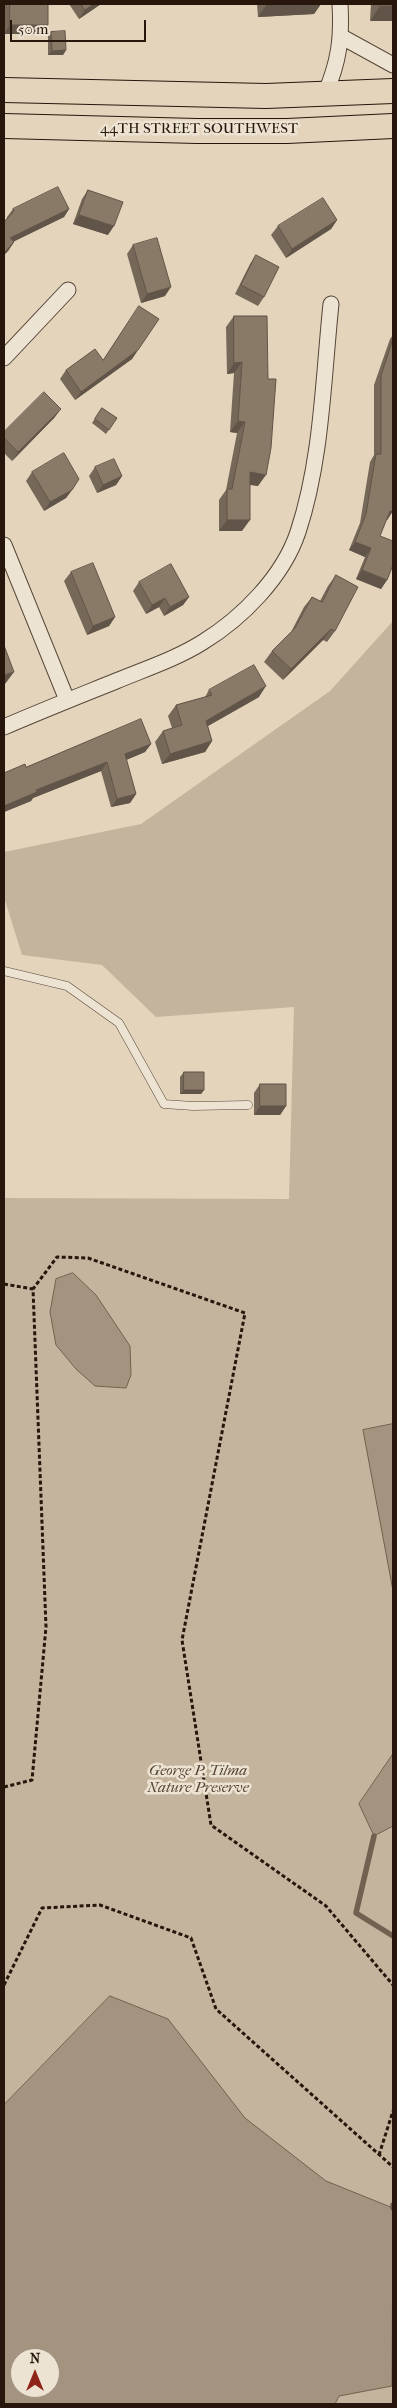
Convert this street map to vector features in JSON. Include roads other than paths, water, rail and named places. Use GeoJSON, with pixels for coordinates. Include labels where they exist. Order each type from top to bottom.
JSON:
{"type":"FeatureCollection","features":[{"type":"Feature","properties":{"kind":"main road"},"geometry":{"type":"LineString","coordinates":[[4,90],[266,96],[393,91]]}},
{"type":"Feature","properties":{"kind":"main road","name":"44TH STREET SOUTHWEST"},"geometry":{"type":"LineString","coordinates":[[4,126],[207,131],[287,131],[393,126]]}},
{"type":"Feature","properties":{"kind":"street"},"geometry":{"type":"LineString","coordinates":[[325,94],[335,73],[342,37],[340,4]]}},
{"type":"Feature","properties":{"kind":"street"},"geometry":{"type":"LineString","coordinates":[[342,37],[393,65]]}},
{"type":"Feature","properties":{"kind":"street"},"geometry":{"type":"LineString","coordinates":[[4,358],[68,290]]}},
{"type":"Feature","properties":{"kind":"street"},"geometry":{"type":"LineString","coordinates":[[4,726],[164,662],[203,642],[258,596],[280,570],[297,534],[308,498],[315,458],[331,304]]}},
{"type":"Feature","properties":{"kind":"street"},"geometry":{"type":"LineString","coordinates":[[4,545],[67,700]]}},
{"type":"Feature","properties":{"kind":"lane"},"geometry":{"type":"LineString","coordinates":[[4,971],[67,986],[119,1023],[164,1104],[194,1106],[248,1105]]}},
{"type":"Feature","properties":{"kind":"waterway"},"geometry":{"type":"LineString","coordinates":[[374,1836],[356,1913],[393,1936]]}},
{"type":"Feature","properties":{"kind":"park label","name":"George P. Tilma Nature Preserve"},"geometry":{"type":"Point","coordinates":[198,1780]}}]}
